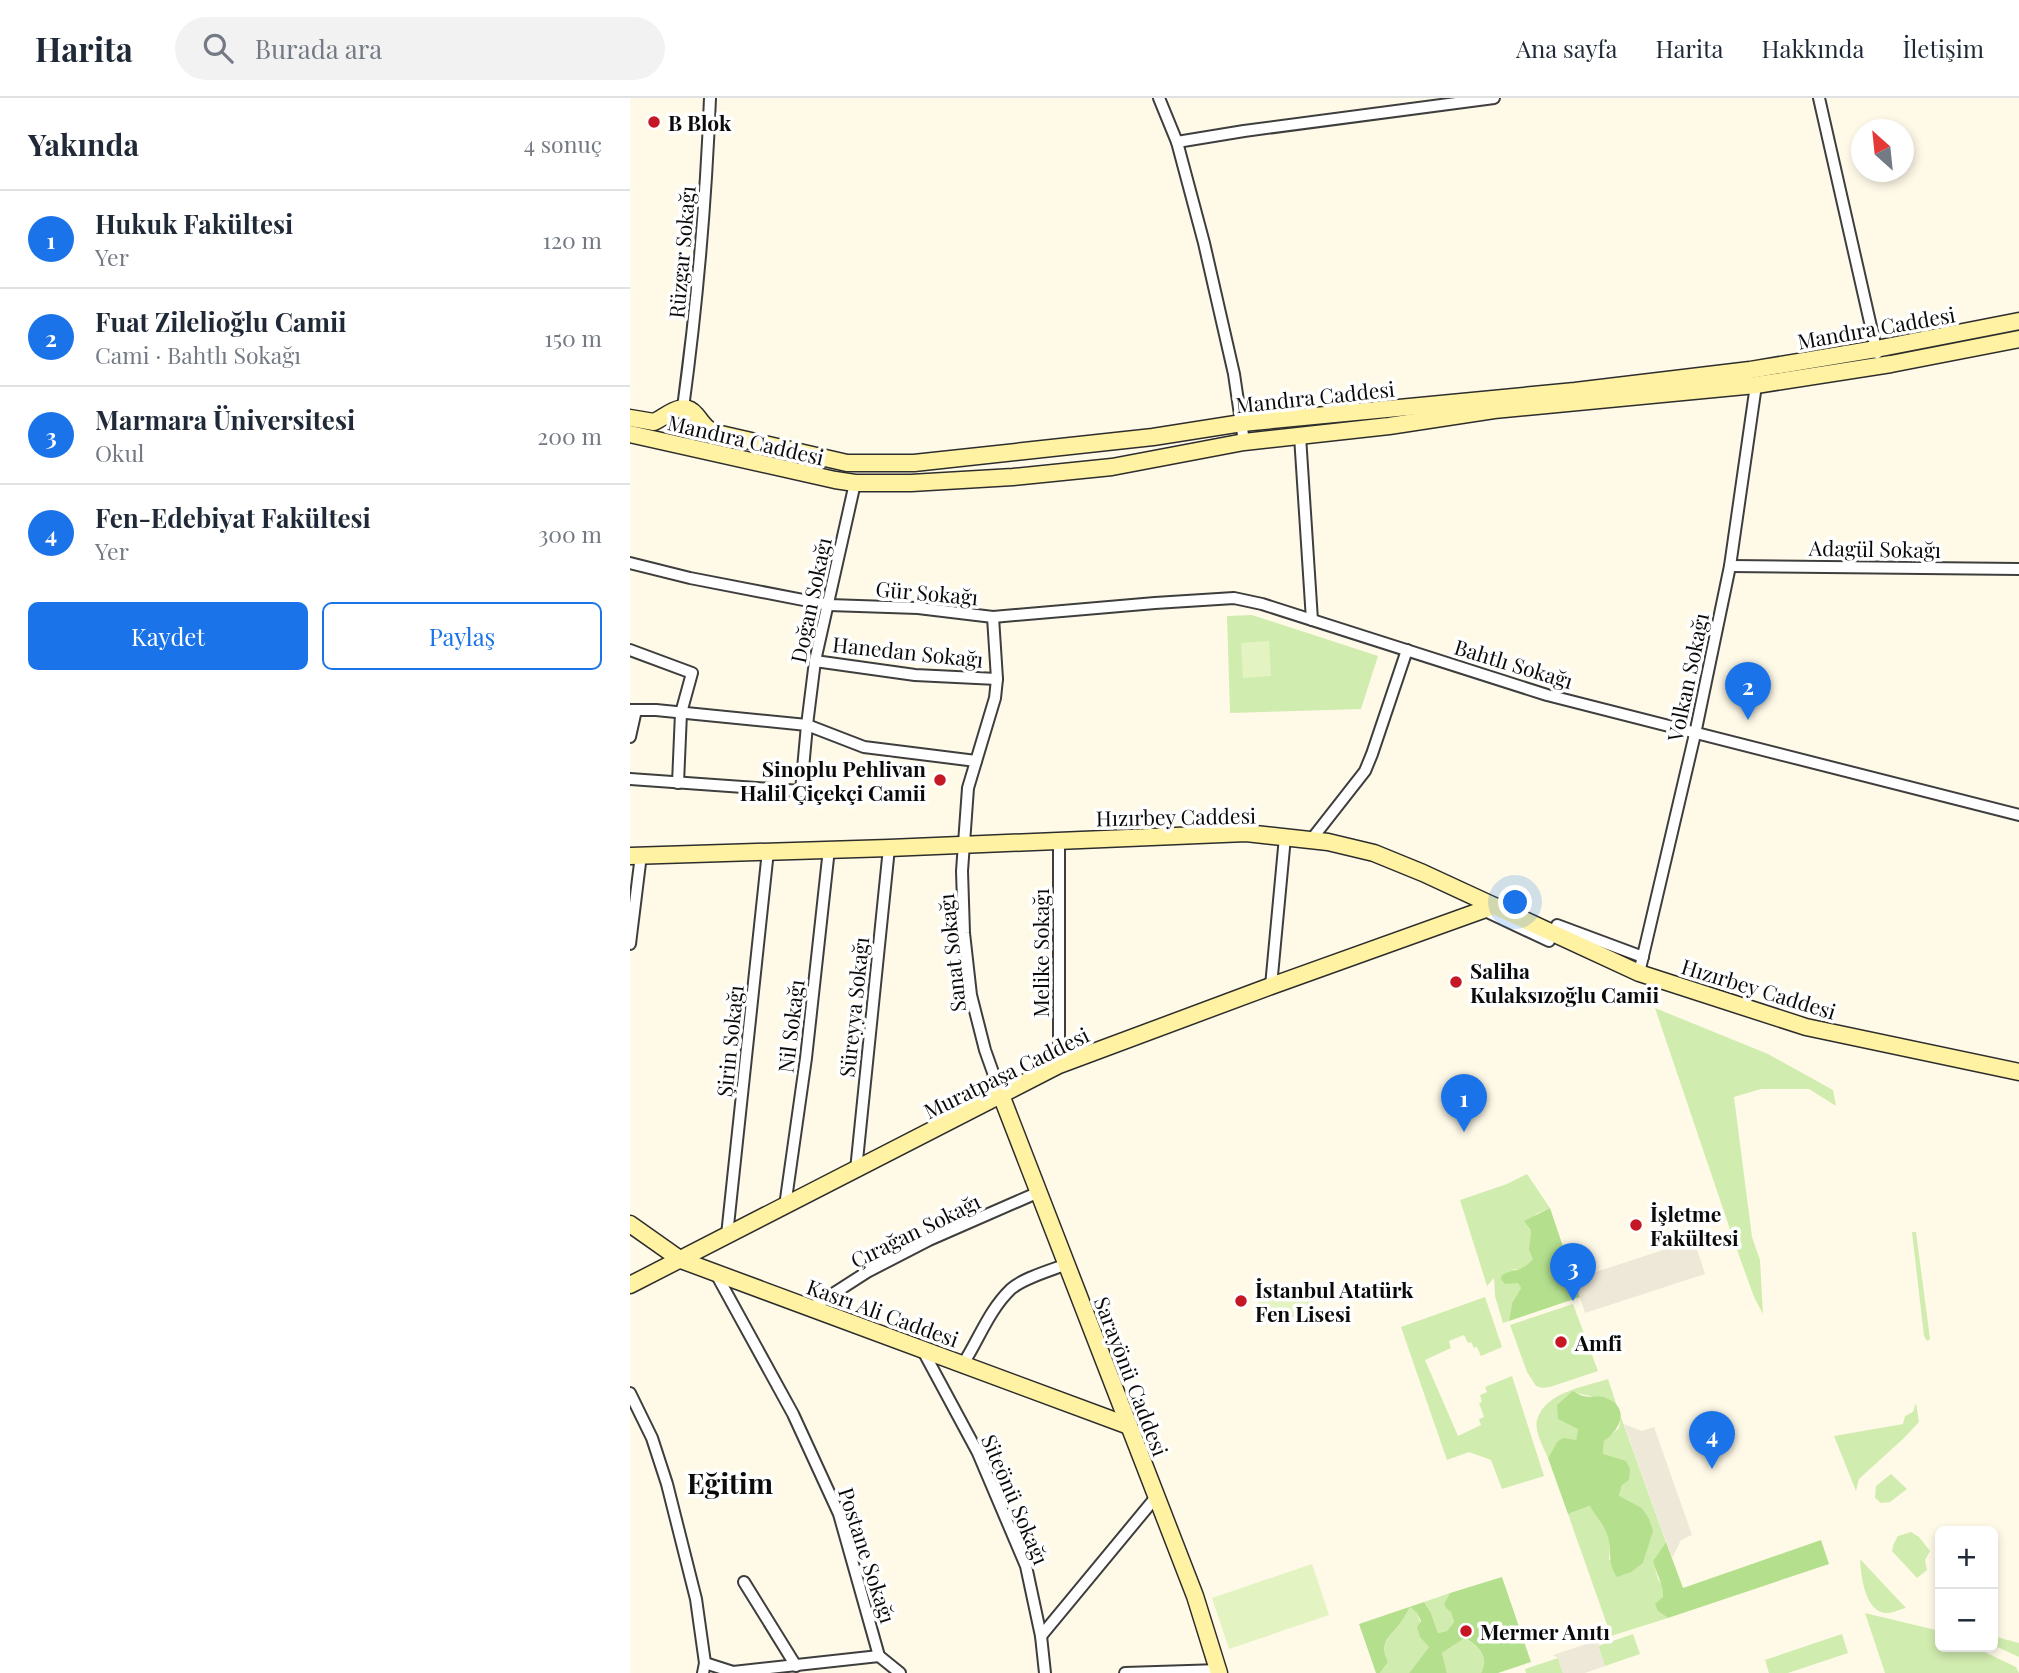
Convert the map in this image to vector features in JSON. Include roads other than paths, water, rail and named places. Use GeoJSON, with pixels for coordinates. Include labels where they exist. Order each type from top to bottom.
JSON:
{"type":"FeatureCollection","features":[{"type":"Feature","properties":{"kind":"street","name":"Rüzgar Sokağı"},"geometry":{"type":"LineString","coordinates":[[682,408],[695,321],[705,218],[710,98]]}},
{"type":"Feature","properties":{"kind":"street"},"geometry":{"type":"LineString","coordinates":[[1159,98],[1177,142],[1204,243],[1234,374],[1244,442]]}},
{"type":"Feature","properties":{"kind":"street"},"geometry":{"type":"LineString","coordinates":[[1177,142],[1494,98]]}},
{"type":"Feature","properties":{"kind":"street"},"geometry":{"type":"LineString","coordinates":[[1819,98],[1880,366]]}},
{"type":"Feature","properties":{"kind":"street","name":"Mandıra Caddesi"},"geometry":{"type":"LineString","coordinates":[[630,418],[654,422],[673,410],[682,408],[693,412],[702,426],[712,432],[847,463],[914,463],[1153,437],[1242,424],[1750,370],[2019,321]]}},
{"type":"Feature","properties":{"kind":"street","name":"Mandıra Caddesi"},"geometry":{"type":"LineString","coordinates":[[630,434],[855,483],[973,479],[1099,468],[1244,442],[1389,426],[1494,410],[1756,385],[1880,366],[2019,340]]}},
{"type":"Feature","properties":{"kind":"street","name":"Volkan Sokağı"},"geometry":{"type":"LineString","coordinates":[[1639,973],[1695,734],[1730,566],[1756,385]]}},
{"type":"Feature","properties":{"kind":"street"},"geometry":{"type":"LineString","coordinates":[[667,415],[663,426],[666,437],[680,445],[698,436],[699,421]]}},
{"type":"Feature","properties":{"kind":"street"},"geometry":{"type":"LineString","coordinates":[[1300,436],[1312,620]]}},
{"type":"Feature","properties":{"kind":"street","name":"Doğan Sokağı"},"geometry":{"type":"LineString","coordinates":[[678,783],[801,791],[815,661],[855,483]]}},
{"type":"Feature","properties":{"kind":"street","name":"Gür Sokağı"},"geometry":{"type":"LineString","coordinates":[[630,563],[690,578],[828,605],[918,608],[993,617],[997,679],[995,698],[968,788],[964,845]]}},
{"type":"Feature","properties":{"kind":"street","name":"Adagül Sokağı"},"geometry":{"type":"LineString","coordinates":[[1730,566],[2019,569]]}},
{"type":"Feature","properties":{"kind":"street","name":"Bahtlı Sokağı"},"geometry":{"type":"LineString","coordinates":[[993,617],[1234,598],[1262,604],[1547,695],[2019,815]]}},
{"type":"Feature","properties":{"kind":"street"},"geometry":{"type":"LineString","coordinates":[[630,650],[692,673],[681,713],[678,783],[630,779]]}},
{"type":"Feature","properties":{"kind":"street"},"geometry":{"type":"LineString","coordinates":[[1311,840],[1365,771],[1407,650]]}},
{"type":"Feature","properties":{"kind":"street","name":"Hanedan Sokağı"},"geometry":{"type":"LineString","coordinates":[[815,661],[915,675],[997,679]]}},
{"type":"Feature","properties":{"kind":"street"},"geometry":{"type":"LineString","coordinates":[[630,737],[633,710],[681,713],[807,725],[864,747],[976,761]]}},
{"type":"Feature","properties":{"kind":"street","name":"Hızırbey Caddesi"},"geometry":{"type":"LineString","coordinates":[[636,856],[1246,833],[1328,842],[1374,853],[1423,873],[1549,942]]}},
{"type":"Feature","properties":{"kind":"street"},"geometry":{"type":"LineString","coordinates":[[1271,986],[1285,837]]}},
{"type":"Feature","properties":{"kind":"street","name":"Melike Sokağı"},"geometry":{"type":"LineString","coordinates":[[1059,841],[1059,1065]]}},
{"type":"Feature","properties":{"kind":"street","name":"Sanat Sokağı"},"geometry":{"type":"LineString","coordinates":[[964,845],[964,933],[971,995],[985,1050],[1001,1095]]}},
{"type":"Feature","properties":{"kind":"street","name":"Süreyya Sokağı"},"geometry":{"type":"LineString","coordinates":[[856,1170],[890,848]]}},
{"type":"Feature","properties":{"kind":"street","name":"Nil Sokağı"},"geometry":{"type":"LineString","coordinates":[[785,1206],[806,1058],[829,849]]}},
{"type":"Feature","properties":{"kind":"street","name":"Şirin Sokağı"},"geometry":{"type":"LineString","coordinates":[[727,1236],[768,851]]}},
{"type":"Feature","properties":{"kind":"street"},"geometry":{"type":"LineString","coordinates":[[630,944],[636,856]]}},
{"type":"Feature","properties":{"kind":"street","name":"Hızırbey Caddesi"},"geometry":{"type":"LineString","coordinates":[[1489,908],[1639,973],[1806,1027],[2019,1072]]}},
{"type":"Feature","properties":{"kind":"street","name":"Muratpaşa Caddesi"},"geometry":{"type":"LineString","coordinates":[[630,1285],[1059,1065],[1489,908]]}},
{"type":"Feature","properties":{"kind":"street"},"geometry":{"type":"LineString","coordinates":[[1557,925],[1643,957]]}},
{"type":"Feature","properties":{"kind":"street","name":"Sarayönü Caddesi"},"geometry":{"type":"LineString","coordinates":[[1001,1095],[1195,1596],[1219,1672]]}},
{"type":"Feature","properties":{"kind":"street","name":"Çırağan Sokağı"},"geometry":{"type":"LineString","coordinates":[[811,1308],[867,1272],[929,1240],[1039,1192]]}},
{"type":"Feature","properties":{"kind":"street","name":"Kasrı Ali Caddesi"},"geometry":{"type":"LineString","coordinates":[[630,1224],[681,1260],[1129,1426]]}},
{"type":"Feature","properties":{"kind":"street"},"geometry":{"type":"LineString","coordinates":[[963,1364],[980,1338],[988,1317],[1011,1289],[1067,1264]]}},
{"type":"Feature","properties":{"kind":"street","name":"Postane Sokağı"},"geometry":{"type":"LineString","coordinates":[[704,1668],[733,1673],[879,1657],[839,1514],[793,1414],[715,1272]]}},
{"type":"Feature","properties":{"kind":"street","name":"Siteönü Sokağı"},"geometry":{"type":"LineString","coordinates":[[922,1349],[978,1453],[1026,1566],[1041,1636],[1045,1673]]}},
{"type":"Feature","properties":{"kind":"street"},"geometry":{"type":"LineString","coordinates":[[630,1393],[652,1438],[667,1484],[696,1599],[704,1668]]}},
{"type":"Feature","properties":{"kind":"street"},"geometry":{"type":"LineString","coordinates":[[1041,1636],[1156,1497]]}},
{"type":"Feature","properties":{"kind":"street"},"geometry":{"type":"LineString","coordinates":[[744,1582],[796,1666]]}},
{"type":"Feature","properties":{"kind":"street"},"geometry":{"type":"LineString","coordinates":[[879,1657],[900,1673]]}},
{"type":"Feature","properties":{"kind":"street"},"geometry":{"type":"LineString","coordinates":[[1125,1673],[1219,1672]]}},
{"type":"Feature","properties":{"kind":"place","name":"B Blok"},"geometry":{"type":"Point","coordinates":[654,122]}},
{"type":"Feature","properties":{"kind":"place","name":"Fuat Zilelioğlu Camii"},"geometry":{"type":"Point","coordinates":[1748,720]}},
{"type":"Feature","properties":{"kind":"place","name":"Sinoplu Pehlivan Halil Çiçekçi Camii"},"geometry":{"type":"Point","coordinates":[940,780]}},
{"type":"Feature","properties":{"kind":"place","name":"Saliha Kulaksızoğlu Camii"},"geometry":{"type":"Point","coordinates":[1456,982]}},
{"type":"Feature","properties":{"kind":"place","name":"Hukuk Fakültesi"},"geometry":{"type":"Point","coordinates":[1464,1132]}},
{"type":"Feature","properties":{"kind":"place","name":"İşletme Fakültesi"},"geometry":{"type":"Point","coordinates":[1636,1225]}},
{"type":"Feature","properties":{"kind":"place","name":"İstanbul Atatürk Fen Lisesi"},"geometry":{"type":"Point","coordinates":[1241,1301]}},
{"type":"Feature","properties":{"kind":"place","name":"Marmara Üniversitesi"},"geometry":{"type":"Point","coordinates":[1573,1301]}},
{"type":"Feature","properties":{"kind":"place","name":"Amfi"},"geometry":{"type":"Point","coordinates":[1561,1342]}},
{"type":"Feature","properties":{"kind":"place","name":"Fen-Edebiyat Fakültesi"},"geometry":{"type":"Point","coordinates":[1712,1469]}},
{"type":"Feature","properties":{"kind":"place","name":"Mermer Anıtı"},"geometry":{"type":"Point","coordinates":[1466,1631]}},
{"type":"Feature","properties":{"kind":"district","name":"Eğitim"},"geometry":{"type":"Point","coordinates":[730,1482]}}]}
